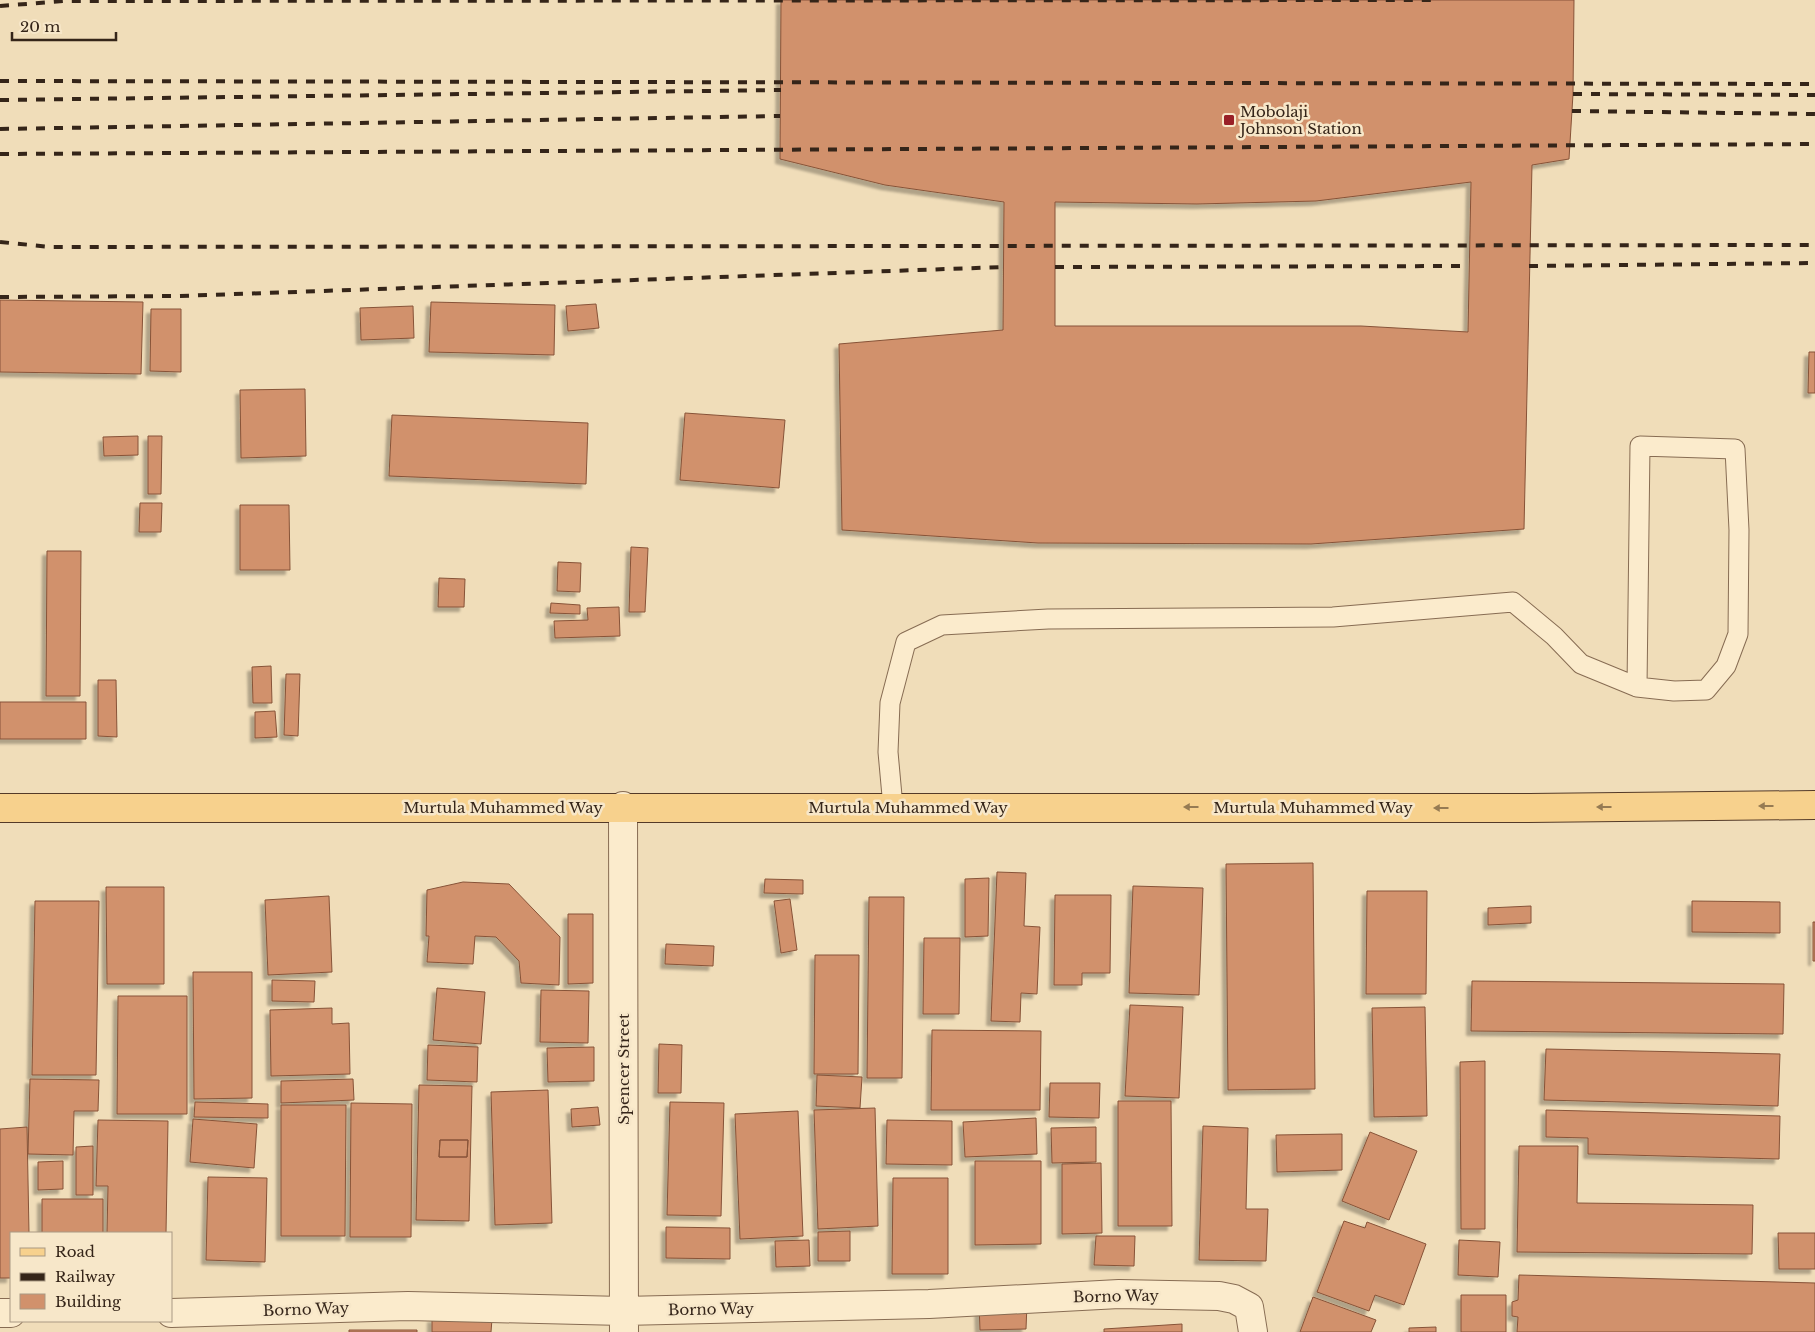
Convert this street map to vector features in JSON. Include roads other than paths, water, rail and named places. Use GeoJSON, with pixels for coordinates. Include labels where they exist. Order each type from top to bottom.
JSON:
{"type":"FeatureCollection","features":[{"type":"Feature","properties":{"kind":"main road","name":"Murtula Muhammed Way"},"geometry":{"type":"LineString","coordinates":[[0,808],[892,806],[1529,808],[1815,805]]}},
{"type":"Feature","properties":{"kind":"street","name":"Spencer Street"},"geometry":{"type":"LineString","coordinates":[[623,806],[623,1321]]}},
{"type":"Feature","properties":{"kind":"street","name":"Borno Way"},"geometry":{"type":"LineString","coordinates":[[172,1314],[408,1306],[623,1321],[1119,1294],[1219,1296],[1234,1299],[1251,1320]]}},
{"type":"Feature","properties":{"kind":"lane"},"geometry":{"type":"LineString","coordinates":[[892,806],[888,752],[890,703],[906,642],[942,625],[1048,619],[1333,617],[1512,602],[1554,636],[1581,664],[1637,687],[1674,691],[1706,690],[1726,666],[1738,634],[1739,530],[1736,449],[1640,446],[1637,687]]}},
{"type":"Feature","properties":{"kind":"railway"},"geometry":{"type":"LineString","coordinates":[[0,6],[64,1],[1439,0]]}},
{"type":"Feature","properties":{"kind":"railway"},"geometry":{"type":"LineString","coordinates":[[0,81],[1815,84]]}},
{"type":"Feature","properties":{"kind":"railway"},"geometry":{"type":"LineString","coordinates":[[0,100],[781,90]]}},
{"type":"Feature","properties":{"kind":"railway"},"geometry":{"type":"LineString","coordinates":[[1573,94],[1815,95]]}},
{"type":"Feature","properties":{"kind":"railway"},"geometry":{"type":"LineString","coordinates":[[1572,111],[1815,114]]}},
{"type":"Feature","properties":{"kind":"railway"},"geometry":{"type":"LineString","coordinates":[[0,129],[780,116]]}},
{"type":"Feature","properties":{"kind":"railway"},"geometry":{"type":"LineString","coordinates":[[0,154],[1815,144]]}},
{"type":"Feature","properties":{"kind":"railway"},"geometry":{"type":"LineString","coordinates":[[0,242],[51,247],[1815,245]]}},
{"type":"Feature","properties":{"kind":"railway"},"geometry":{"type":"LineString","coordinates":[[1529,266],[1815,263]]}},
{"type":"Feature","properties":{"kind":"railway"},"geometry":{"type":"LineString","coordinates":[[1055,267],[1468,266]]}},
{"type":"Feature","properties":{"kind":"railway"},"geometry":{"type":"LineString","coordinates":[[0,297],[180,296],[1004,267]]}},
{"type":"Feature","properties":{"kind":"place","name":"Mobolaji Johnson Station"},"geometry":{"type":"Point","coordinates":[1229,120]}}]}
